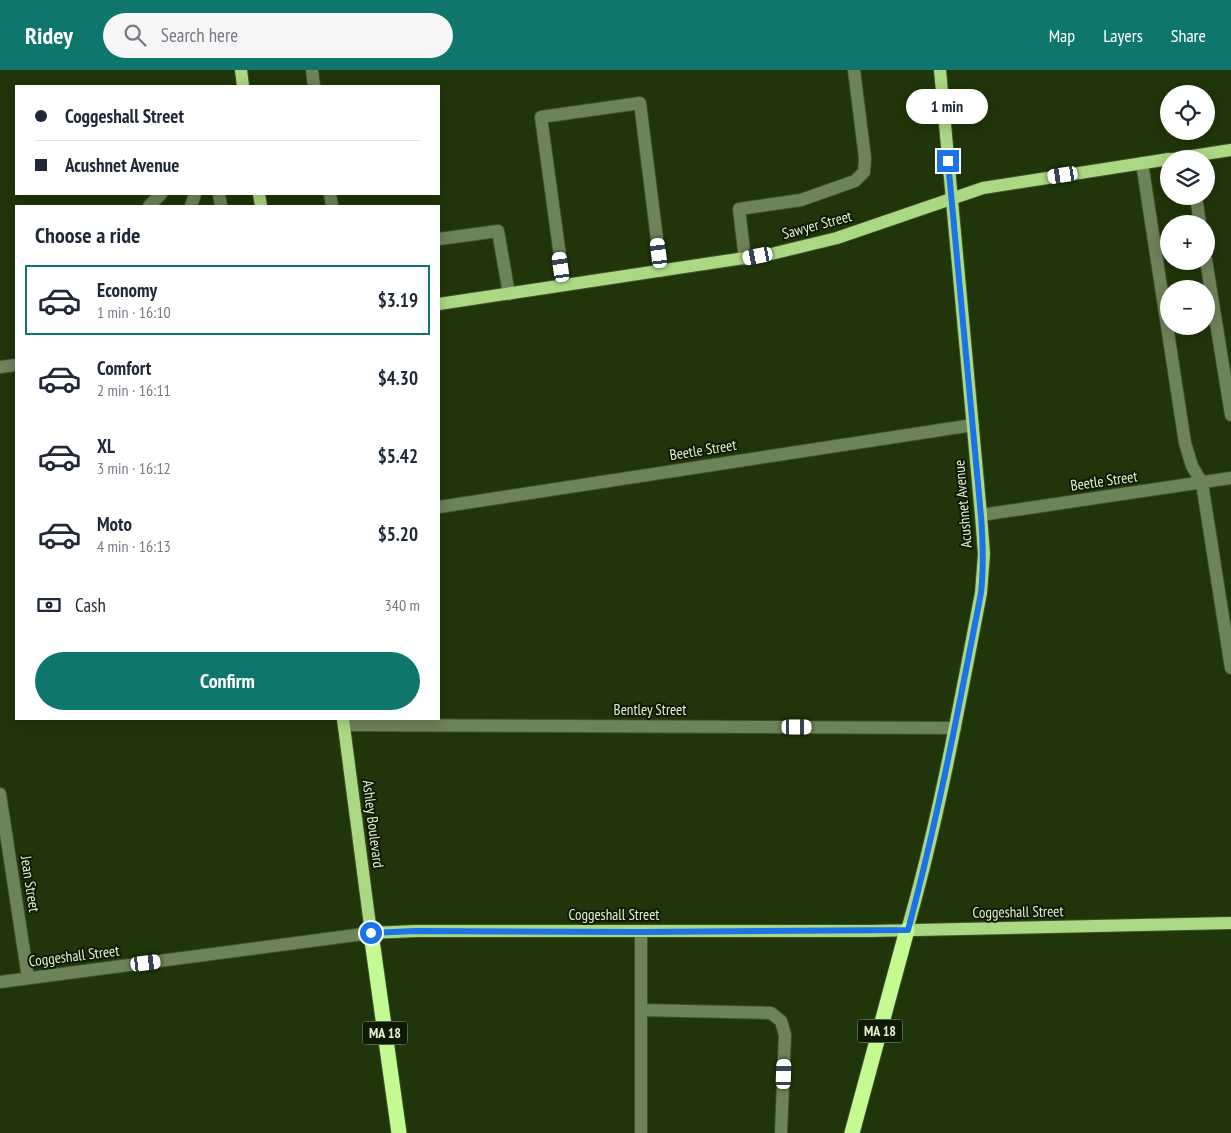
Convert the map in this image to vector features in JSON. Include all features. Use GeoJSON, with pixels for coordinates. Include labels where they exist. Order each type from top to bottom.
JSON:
{"type":"FeatureCollection","features":[{"type":"Feature","properties":{"kind":"highway","name":"MA 18"},"geometry":{"type":"LineString","coordinates":[[852,1133],[908,930]]}},
{"type":"Feature","properties":{"kind":"highway","name":"MA 18"},"geometry":{"type":"LineString","coordinates":[[371,933],[399,1133]]}},
{"type":"Feature","properties":{"kind":"main road"},"geometry":{"type":"LineString","coordinates":[[241,70],[244,85]]}},
{"type":"Feature","properties":{"kind":"main road","name":"Acushnet Avenue"},"geometry":{"type":"LineString","coordinates":[[908,930],[955,728],[981,593],[984,554],[940,70]]}},
{"type":"Feature","properties":{"kind":"main road"},"geometry":{"type":"LineString","coordinates":[[1215,153],[1231,150]]}},
{"type":"Feature","properties":{"kind":"main road","name":"Sawyer Street"},"geometry":{"type":"LineString","coordinates":[[440,304],[745,259],[793,250],[836,238],[983,188],[1160,161]]}},
{"type":"Feature","properties":{"kind":"main road","name":"Ashley Boulevard"},"geometry":{"type":"LineString","coordinates":[[343,722],[371,933]]}},
{"type":"Feature","properties":{"kind":"main road","name":"Coggeshall Street"},"geometry":{"type":"LineString","coordinates":[[371,933],[415,931],[908,930],[1231,923]]}},
{"type":"Feature","properties":{"kind":"street"},"geometry":{"type":"LineString","coordinates":[[312,70],[314,85]]}},
{"type":"Feature","properties":{"kind":"street"},"geometry":{"type":"LineString","coordinates":[[745,259],[739,210],[789,203],[814,196],[855,181],[864,172],[865,158],[854,70]]}},
{"type":"Feature","properties":{"kind":"street"},"geometry":{"type":"LineString","coordinates":[[564,285],[541,117],[640,103],[661,271]]}},
{"type":"Feature","properties":{"kind":"street"},"geometry":{"type":"LineString","coordinates":[[1142,164],[1186,443],[1192,466],[1202,483],[1231,668]]}},
{"type":"Feature","properties":{"kind":"street"},"geometry":{"type":"LineString","coordinates":[[150,205],[160,195]]}},
{"type":"Feature","properties":{"kind":"street"},"geometry":{"type":"LineString","coordinates":[[440,239],[498,231],[509,294]]}},
{"type":"Feature","properties":{"kind":"street"},"geometry":{"type":"LineString","coordinates":[[1208,270],[1231,415]]}},
{"type":"Feature","properties":{"kind":"street"},"geometry":{"type":"LineString","coordinates":[[0,367],[15,365]]}},
{"type":"Feature","properties":{"kind":"street","name":"Beetle Street"},"geometry":{"type":"LineString","coordinates":[[440,507],[973,425]]}},
{"type":"Feature","properties":{"kind":"street","name":"Beetle Street"},"geometry":{"type":"LineString","coordinates":[[981,516],[1231,478]]}},
{"type":"Feature","properties":{"kind":"street","name":"Bentley Street"},"geometry":{"type":"LineString","coordinates":[[343,722],[955,728]]}},
{"type":"Feature","properties":{"kind":"street","name":"Jean Street"},"geometry":{"type":"LineString","coordinates":[[0,794],[28,978]]}},
{"type":"Feature","properties":{"kind":"street"},"geometry":{"type":"LineString","coordinates":[[641,932],[641,1133]]}},
{"type":"Feature","properties":{"kind":"street","name":"Coggeshall Street"},"geometry":{"type":"LineString","coordinates":[[0,982],[371,933]]}},
{"type":"Feature","properties":{"kind":"street"},"geometry":{"type":"LineString","coordinates":[[641,1010],[771,1013],[781,1021],[785,1035],[781,1133]]}},
{"type":"Feature","properties":{"kind":"route"},"geometry":{"type":"LineString","coordinates":[[371,933],[415,931],[908,930],[948,767],[981,593],[984,554],[948,161]]}}]}
